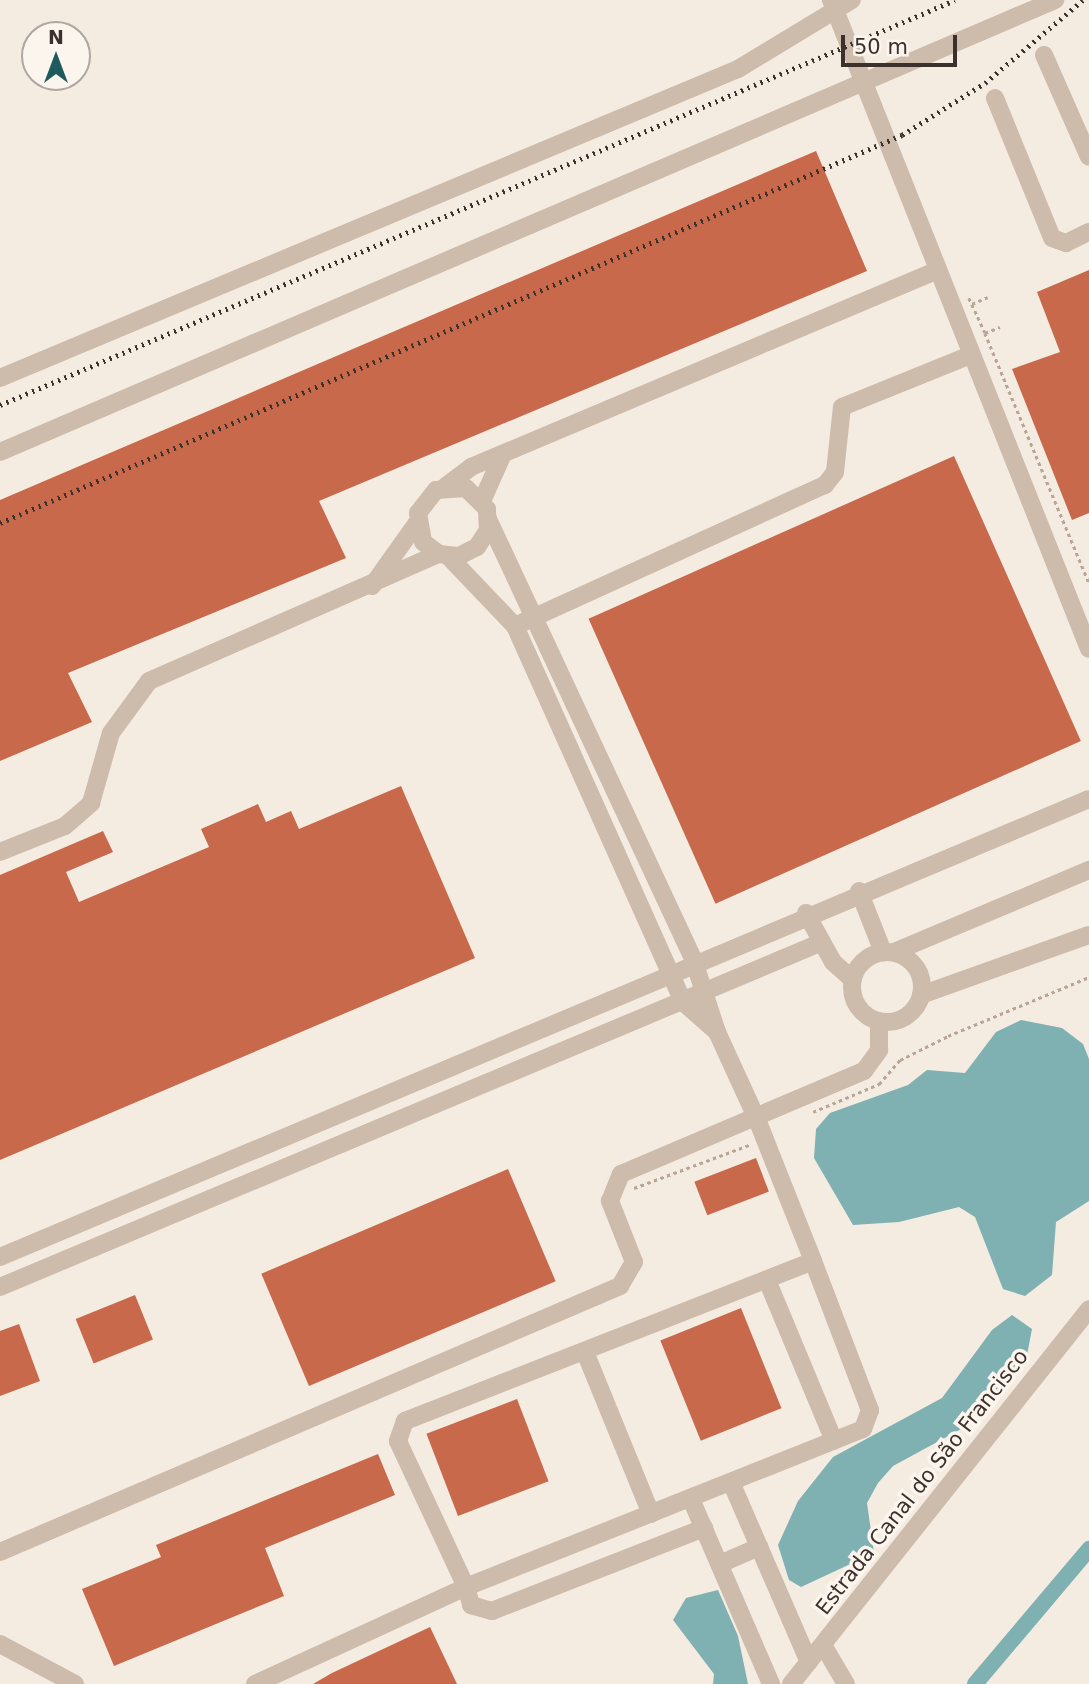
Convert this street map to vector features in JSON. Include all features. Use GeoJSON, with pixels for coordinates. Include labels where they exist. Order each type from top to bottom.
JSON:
{"type":"FeatureCollection","features":[{"type":"Feature","properties":{"kind":"street"},"geometry":{"type":"LineString","coordinates":[[0,378],[738,69],[833,5],[852,0]]}},
{"type":"Feature","properties":{"kind":"street"},"geometry":{"type":"LineString","coordinates":[[0,452],[864,85],[1055,0]]}},
{"type":"Feature","properties":{"kind":"street"},"geometry":{"type":"LineString","coordinates":[[833,5],[936,271],[1089,649]]}},
{"type":"Feature","properties":{"kind":"street"},"geometry":{"type":"LineString","coordinates":[[1044,55],[1089,157]]}},
{"type":"Feature","properties":{"kind":"street"},"geometry":{"type":"LineString","coordinates":[[995,98],[1052,238],[1066,243],[1089,232]]}},
{"type":"Feature","properties":{"kind":"street"},"geometry":{"type":"LineString","coordinates":[[370,589],[417,523],[421,503],[446,486],[502,456],[936,271]]}},
{"type":"Feature","properties":{"kind":"street"},"geometry":{"type":"LineString","coordinates":[[515,626],[825,485],[835,472],[842,407],[971,355]]}},
{"type":"Feature","properties":{"kind":"street"},"geometry":{"type":"LineString","coordinates":[[482,500],[502,456]]}},
{"type":"Feature","properties":{"kind":"street"},"geometry":{"type":"LineString","coordinates":[[255,1684],[466,1587],[863,1429],[870,1410],[756,1116],[717,1032],[706,991],[694,961],[488,519],[482,500],[466,488],[446,486]]}},
{"type":"Feature","properties":{"kind":"street"},"geometry":{"type":"LineString","coordinates":[[0,852],[65,826],[91,803],[111,733],[149,681],[444,556],[477,547],[488,519]]}},
{"type":"Feature","properties":{"kind":"street"},"geometry":{"type":"LineString","coordinates":[[417,523],[423,542],[444,556],[515,626],[683,1002],[717,1032]]}},
{"type":"Feature","properties":{"kind":"street"},"geometry":{"type":"LineString","coordinates":[[590,796],[613,787]]}},
{"type":"Feature","properties":{"kind":"street"},"geometry":{"type":"LineString","coordinates":[[0,1257],[196,1176],[806,913],[1089,799]]}},
{"type":"Feature","properties":{"kind":"street"},"geometry":{"type":"LineString","coordinates":[[1089,870],[889,952],[863,960],[852,979],[854,1001],[879,1021],[900,1019],[921,995],[1089,935]]}},
{"type":"Feature","properties":{"kind":"street"},"geometry":{"type":"LineString","coordinates":[[859,891],[889,952],[919,973],[921,995]]}},
{"type":"Feature","properties":{"kind":"street"},"geometry":{"type":"LineString","coordinates":[[806,913],[820,943],[852,979]]}},
{"type":"Feature","properties":{"kind":"street"},"geometry":{"type":"LineString","coordinates":[[0,1287],[209,1203],[820,943]]}},
{"type":"Feature","properties":{"kind":"street"},"geometry":{"type":"LineString","coordinates":[[0,1552],[620,1286],[634,1262],[610,1201],[616,1180],[756,1116],[864,1071],[879,1050],[879,1021]]}},
{"type":"Feature","properties":{"kind":"street"},"geometry":{"type":"LineString","coordinates":[[442,1070],[454,1099]]}},
{"type":"Feature","properties":{"kind":"street"},"geometry":{"type":"LineString","coordinates":[[196,1176],[209,1203]]}},
{"type":"Feature","properties":{"kind":"street"},"geometry":{"type":"LineString","coordinates":[[704,1528],[492,1611],[471,1605],[466,1587],[398,1432],[405,1421],[813,1261]]}},
{"type":"Feature","properties":{"kind":"street"},"geometry":{"type":"LineString","coordinates":[[767,1280],[834,1441]]}},
{"type":"Feature","properties":{"kind":"street","name":"Estrada Canal do São Francisco"},"geometry":{"type":"LineString","coordinates":[[791,1684],[1089,1309]]}},
{"type":"Feature","properties":{"kind":"street"},"geometry":{"type":"LineString","coordinates":[[584,1352],[651,1514]]}},
{"type":"Feature","properties":{"kind":"street"},"geometry":{"type":"LineString","coordinates":[[731,1482],[809,1662]]}},
{"type":"Feature","properties":{"kind":"street"},"geometry":{"type":"LineString","coordinates":[[691,1499],[771,1684]]}},
{"type":"Feature","properties":{"kind":"street"},"geometry":{"type":"LineString","coordinates":[[720,1564],[759,1547]]}},
{"type":"Feature","properties":{"kind":"street"},"geometry":{"type":"LineString","coordinates":[[0,1644],[75,1684]]}},
{"type":"Feature","properties":{"kind":"street"},"geometry":{"type":"LineString","coordinates":[[823,1645],[846,1684]]}},
{"type":"Feature","properties":{"kind":"path"},"geometry":{"type":"LineString","coordinates":[[967,294],[1089,583]]}},
{"type":"Feature","properties":{"kind":"path"},"geometry":{"type":"LineString","coordinates":[[972,304],[988,297]]}},
{"type":"Feature","properties":{"kind":"path"},"geometry":{"type":"LineString","coordinates":[[985,333],[1000,327]]}},
{"type":"Feature","properties":{"kind":"water"},"geometry":{"type":"Polygon","coordinates":[[[1021,1020],[1062,1028],[1083,1044],[1089,1059],[1089,1201],[1056,1222],[1052,1275],[1025,1296],[1003,1289],[975,1217],[959,1207],[899,1222],[853,1225],[814,1158],[816,1129],[830,1113],[908,1085],[927,1070],[965,1073],[996,1032],[1021,1020]]]}},
{"type":"Feature","properties":{"kind":"water"},"geometry":{"type":"Polygon","coordinates":[[[1012,1315],[1032,1329],[1027,1355],[994,1400],[963,1428],[893,1466],[878,1483],[867,1503],[874,1553],[801,1587],[789,1580],[778,1545],[798,1501],[833,1457],[942,1398],[992,1330],[1012,1315]]]}},
{"type":"Feature","properties":{"kind":"water"},"geometry":{"type":"Polygon","coordinates":[[[718,1590],[738,1636],[748,1684],[713,1684],[714,1674],[673,1620],[686,1598],[718,1590]]]}},
{"type":"Feature","properties":{"kind":"building"},"geometry":{"type":"Polygon","coordinates":[[[816,151],[867,271],[319,501],[346,558],[68,673],[92,722],[0,761],[0,500],[816,151]]]}},
{"type":"Feature","properties":{"kind":"building"},"geometry":{"type":"Polygon","coordinates":[[[1089,270],[1089,513],[1072,520],[1012,369],[1060,352],[1037,292],[1089,270]]]}},
{"type":"Feature","properties":{"kind":"building"},"geometry":{"type":"Polygon","coordinates":[[[954,456],[1081,741],[715,904],[589,619],[954,456]]]}},
{"type":"Feature","properties":{"kind":"building"},"geometry":{"type":"Polygon","coordinates":[[[401,786],[475,958],[0,1160],[0,875],[103,831],[113,852],[66,872],[79,902],[209,847],[201,829],[258,804],[266,822],[291,811],[299,829],[401,786]]]}},
{"type":"Feature","properties":{"kind":"building"},"geometry":{"type":"Polygon","coordinates":[[[756,1158],[769,1192],[707,1215],[694,1182],[756,1158]]]}},
{"type":"Feature","properties":{"kind":"building"},"geometry":{"type":"Polygon","coordinates":[[[508,1169],[556,1281],[309,1386],[261,1274],[508,1169]]]}},
{"type":"Feature","properties":{"kind":"building"},"geometry":{"type":"Polygon","coordinates":[[[135,1295],[153,1340],[94,1363],[76,1319],[135,1295]]]}},
{"type":"Feature","properties":{"kind":"building"},"geometry":{"type":"Polygon","coordinates":[[[741,1308],[781,1408],[701,1441],[660,1341],[741,1308]]]}},
{"type":"Feature","properties":{"kind":"building"},"geometry":{"type":"Polygon","coordinates":[[[19,1324],[40,1381],[0,1396],[0,1331],[19,1324]]]}},
{"type":"Feature","properties":{"kind":"building"},"geometry":{"type":"Polygon","coordinates":[[[517,1399],[549,1481],[458,1516],[426,1434],[517,1399]]]}},
{"type":"Feature","properties":{"kind":"building"},"geometry":{"type":"Polygon","coordinates":[[[378,1454],[395,1495],[265,1548],[284,1596],[114,1666],[82,1589],[161,1557],[156,1545],[378,1454]]]}},
{"type":"Feature","properties":{"kind":"building"},"geometry":{"type":"Polygon","coordinates":[[[430,1627],[457,1684],[313,1684],[332,1673],[430,1627]]]}},
{"type":"Feature","properties":{"kind":"waterway"},"geometry":{"type":"LineString","coordinates":[[975,1684],[1089,1549]]}},
{"type":"Feature","properties":{"kind":"railway"},"geometry":{"type":"LineString","coordinates":[[0,405],[955,0]]}},
{"type":"Feature","properties":{"kind":"railway"},"geometry":{"type":"LineString","coordinates":[[0,523],[902,135],[985,83],[1083,0]]}}]}
